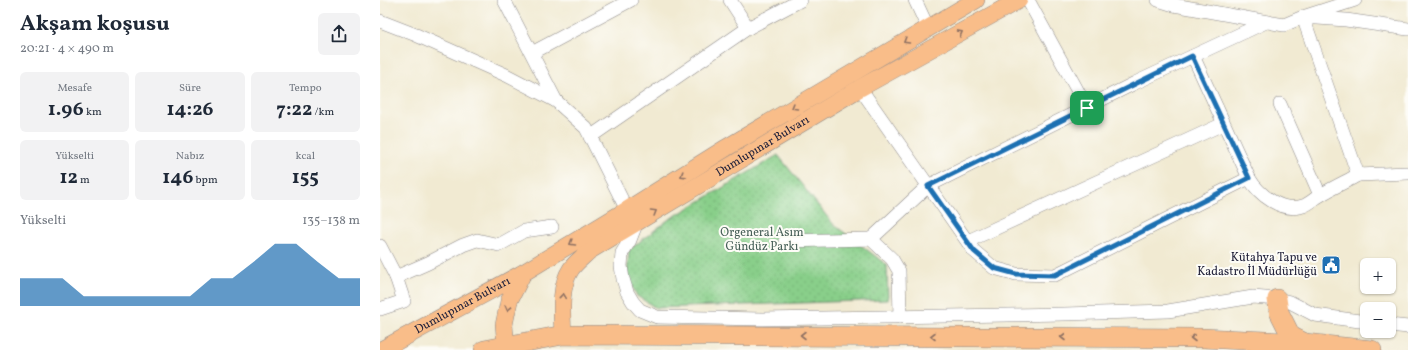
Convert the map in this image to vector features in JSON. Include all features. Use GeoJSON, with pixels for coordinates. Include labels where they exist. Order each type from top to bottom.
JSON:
{"type":"FeatureCollection","features":[{"type":"Feature","properties":{"kind":"highway"},"geometry":{"type":"LineString","coordinates":[[1277,299],[1280,312],[1290,336],[1306,343]]}},
{"type":"Feature","properties":{"kind":"highway"},"geometry":{"type":"LineString","coordinates":[[484,350],[566,342],[1195,338],[1306,343],[1372,350]]}},
{"type":"Feature","properties":{"kind":"main road","name":"Dumlupınar Bulvarı"},"geometry":{"type":"LineString","coordinates":[[566,342],[563,294],[570,270],[578,261],[632,216],[726,148],[976,0]]}},
{"type":"Feature","properties":{"kind":"main road","name":"Dumlupınar Bulvarı"},"geometry":{"type":"LineString","coordinates":[[381,350],[523,273],[779,138],[860,88],[1019,0]]}},
{"type":"Feature","properties":{"kind":"main road","name":"Dumlupınar Bulvarı"},"geometry":{"type":"LineString","coordinates":[[506,348],[504,325],[509,301],[523,273]]}},
{"type":"Feature","properties":{"kind":"street"},"geometry":{"type":"LineString","coordinates":[[504,0],[556,101]]}},
{"type":"Feature","properties":{"kind":"street"},"geometry":{"type":"LineString","coordinates":[[532,53],[631,0]]}},
{"type":"Feature","properties":{"kind":"street"},"geometry":{"type":"LineString","coordinates":[[730,0],[748,28]]}},
{"type":"Feature","properties":{"kind":"street"},"geometry":{"type":"LineString","coordinates":[[590,137],[748,28],[801,0]]}},
{"type":"Feature","properties":{"kind":"street"},"geometry":{"type":"LineString","coordinates":[[915,0],[928,28]]}},
{"type":"Feature","properties":{"kind":"street"},"geometry":{"type":"LineString","coordinates":[[1028,0],[1087,108]]}},
{"type":"Feature","properties":{"kind":"street"},"geometry":{"type":"LineString","coordinates":[[1158,0],[1174,5],[1284,25],[1303,17],[1355,0]]}},
{"type":"Feature","properties":{"kind":"street"},"geometry":{"type":"LineString","coordinates":[[1303,17],[1346,20],[1408,29]]}},
{"type":"Feature","properties":{"kind":"street"},"geometry":{"type":"LineString","coordinates":[[1303,17],[1358,175]]}},
{"type":"Feature","properties":{"kind":"street"},"geometry":{"type":"LineString","coordinates":[[380,21],[416,35],[506,75],[556,101],[586,128],[632,216],[630,240],[622,253],[621,266],[627,292],[640,310],[657,317],[762,319],[1168,311],[1253,297],[1277,299],[1290,302],[1315,316],[1360,321]]}},
{"type":"Feature","properties":{"kind":"street"},"geometry":{"type":"LineString","coordinates":[[785,241],[871,238],[928,186],[1192,56],[1266,22]]}},
{"type":"Feature","properties":{"kind":"street"},"geometry":{"type":"LineString","coordinates":[[1192,56],[1249,178],[1254,186],[1272,202],[1290,207],[1303,206],[1320,195],[1358,175],[1408,173]]}},
{"type":"Feature","properties":{"kind":"street"},"geometry":{"type":"LineString","coordinates":[[860,88],[974,251],[994,268],[1016,274],[1055,275],[1249,178]]}},
{"type":"Feature","properties":{"kind":"street"},"geometry":{"type":"LineString","coordinates":[[1280,104],[1320,195]]}},
{"type":"Feature","properties":{"kind":"street"},"geometry":{"type":"LineString","coordinates":[[968,241],[1224,124]]}},
{"type":"Feature","properties":{"kind":"street"},"geometry":{"type":"LineString","coordinates":[[396,277],[428,263],[463,244],[477,240],[499,245],[524,231],[552,226]]}},
{"type":"Feature","properties":{"kind":"street"},"geometry":{"type":"LineString","coordinates":[[871,238],[892,259],[899,270],[900,317]]}},
{"type":"Feature","properties":{"kind":"street"},"geometry":{"type":"LineString","coordinates":[[380,246],[396,277],[404,301],[380,309]]}},
{"type":"Feature","properties":{"kind":"street"},"geometry":{"type":"LineString","coordinates":[[1396,326],[1408,327]]}},
{"type":"Feature","properties":{"kind":"green space","name":"Orgeneral Asım Gündüz Parkı"},"geometry":{"type":"Polygon","coordinates":[[[778,155],[833,224],[887,265],[888,300],[656,308],[637,296],[627,275],[629,250],[668,220],[778,155]]]}},
{"type":"Feature","properties":{"kind":"place","name":"Kütahya Tapu ve Kadastro İl Müdürlüğü"},"geometry":{"type":"Point","coordinates":[1331,265]}},
{"type":"Feature","properties":{"kind":"route"},"geometry":{"type":"LineString","coordinates":[[1192,56],[1249,178],[1055,275],[1016,274],[994,268],[974,251],[928,186],[1087,108],[1192,56]]}}]}
